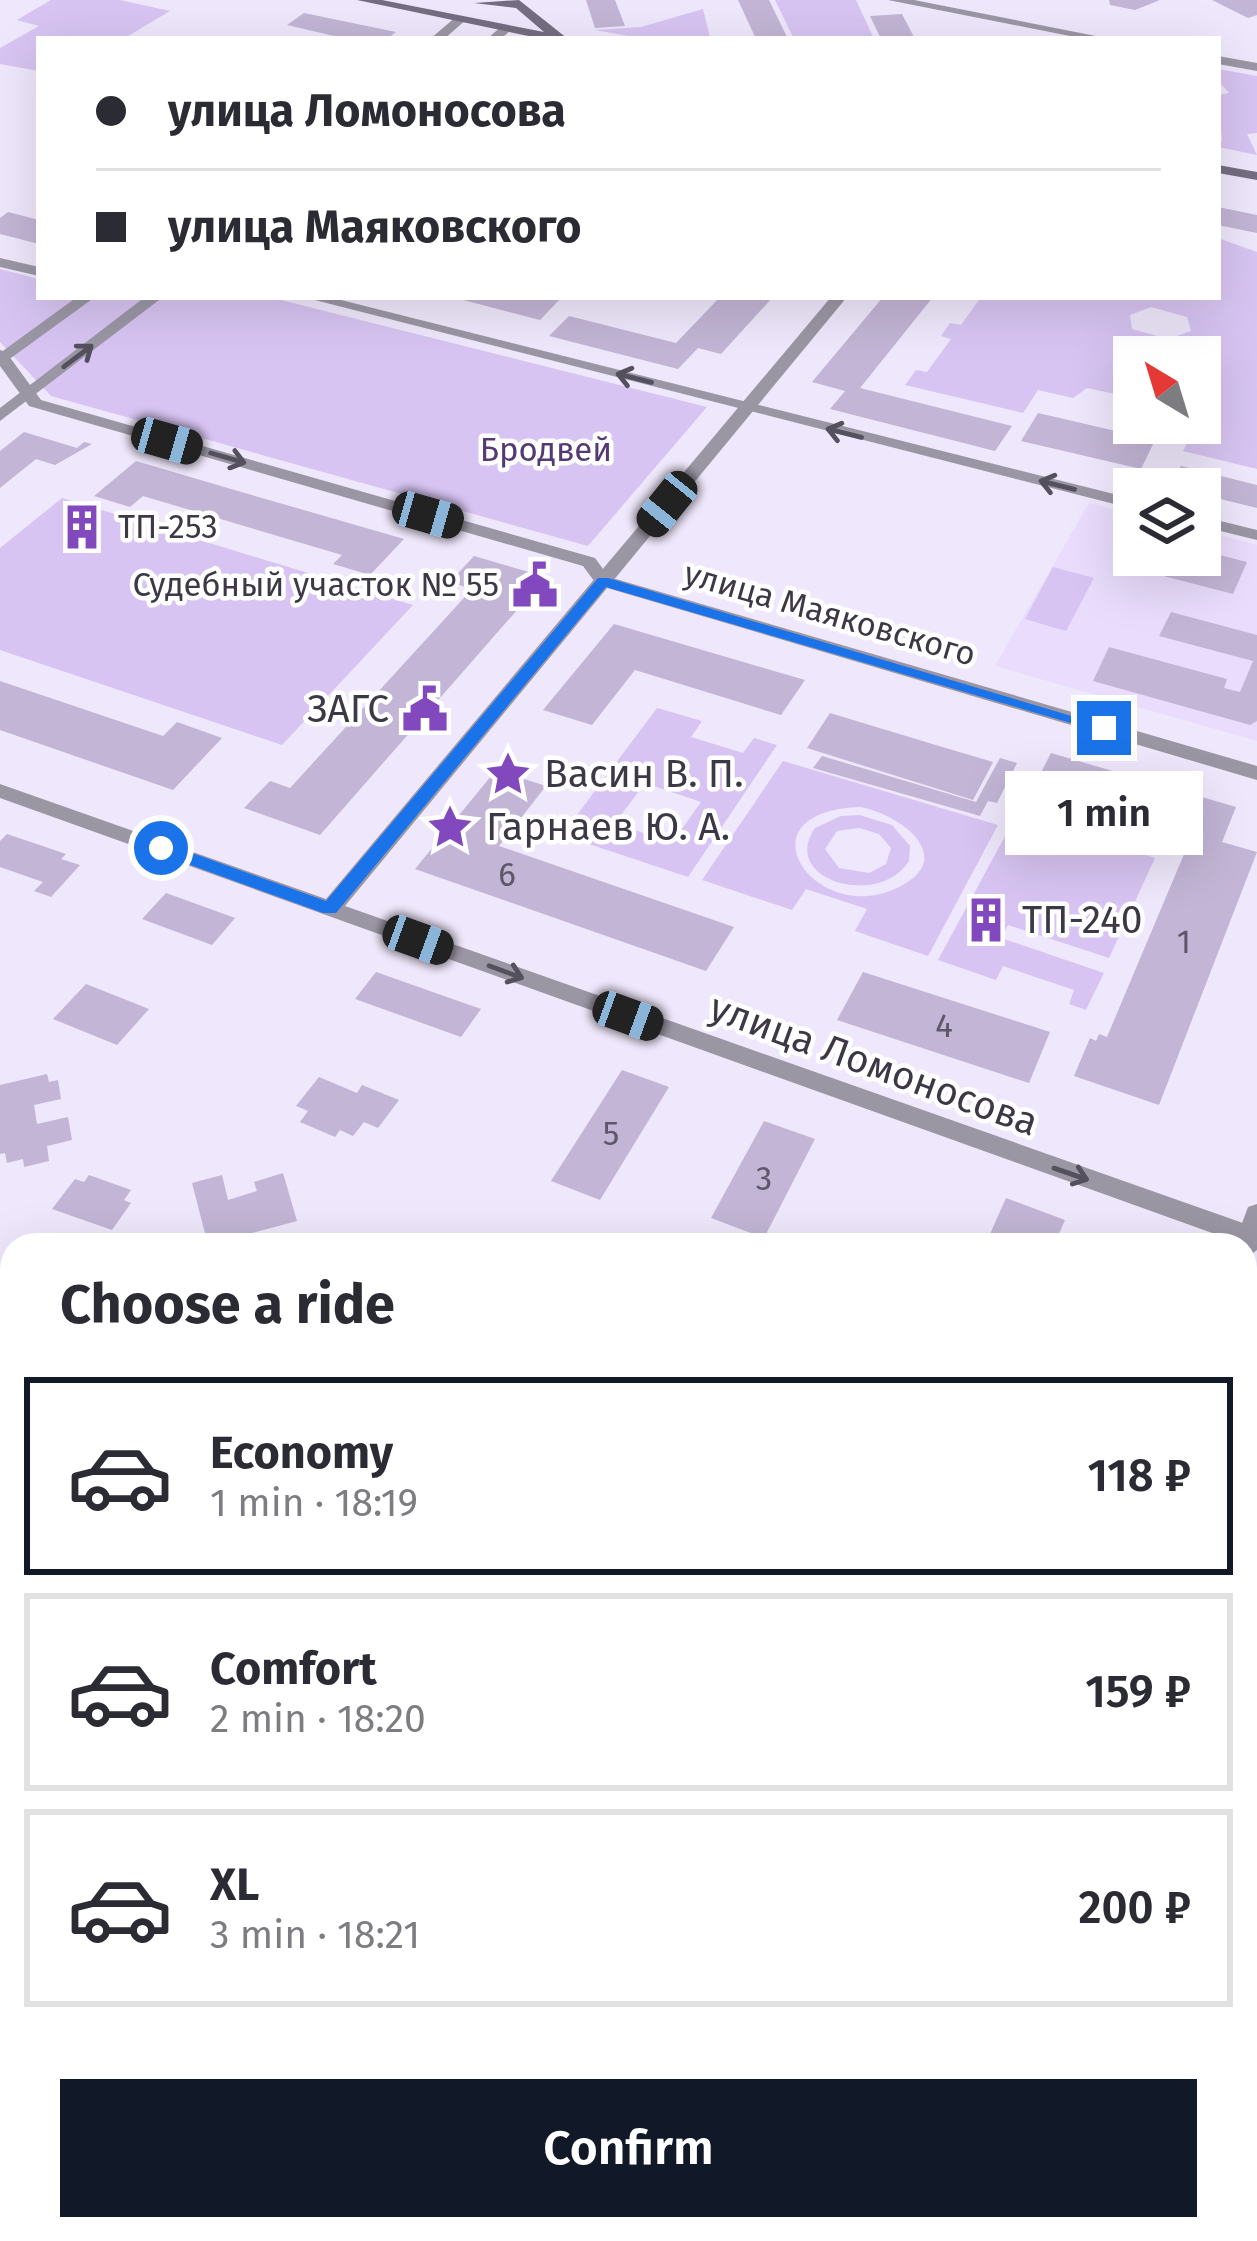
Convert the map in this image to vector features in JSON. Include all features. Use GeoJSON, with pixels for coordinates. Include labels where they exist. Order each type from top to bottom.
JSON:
{"type":"FeatureCollection","features":[{"type":"Feature","properties":{"kind":"main road"},"geometry":{"type":"LineString","coordinates":[[363,0],[546,36]]}},
{"type":"Feature","properties":{"kind":"main road"},"geometry":{"type":"LineString","coordinates":[[461,19],[482,2],[524,4],[558,36]]}},
{"type":"Feature","properties":{"kind":"main road"},"geometry":{"type":"LineString","coordinates":[[507,28],[524,4]]}},
{"type":"Feature","properties":{"kind":"main road"},"geometry":{"type":"LineString","coordinates":[[1221,170],[1257,176]]}},
{"type":"Feature","properties":{"kind":"street"},"geometry":{"type":"LineString","coordinates":[[894,0],[1089,36]]}},
{"type":"Feature","properties":{"kind":"street"},"geometry":{"type":"LineString","coordinates":[[440,36],[461,19]]}},
{"type":"Feature","properties":{"kind":"street"},"geometry":{"type":"LineString","coordinates":[[497,36],[507,28]]}},
{"type":"Feature","properties":{"kind":"street"},"geometry":{"type":"LineString","coordinates":[[1221,61],[1257,67]]}},
{"type":"Feature","properties":{"kind":"street"},"geometry":{"type":"LineString","coordinates":[[0,262],[36,271]]}},
{"type":"Feature","properties":{"kind":"street"},"geometry":{"type":"LineString","coordinates":[[1,358],[83,300]]}},
{"type":"Feature","properties":{"kind":"street"},"geometry":{"type":"LineString","coordinates":[[0,416],[151,300]]}},
{"type":"Feature","properties":{"kind":"street"},"geometry":{"type":"LineString","coordinates":[[323,300],[1113,499]]}},
{"type":"Feature","properties":{"kind":"street"},"geometry":{"type":"LineString","coordinates":[[330,909],[836,300]]}},
{"type":"Feature","properties":{"kind":"street","name":"улица Маяковского"},"geometry":{"type":"LineString","coordinates":[[1,358],[35,403],[589,562],[603,581],[1257,773]]}},
{"type":"Feature","properties":{"kind":"street"},"geometry":{"type":"LineString","coordinates":[[1221,526],[1257,535]]}},
{"type":"Feature","properties":{"kind":"street","name":"улица Ломоносова"},"geometry":{"type":"LineString","coordinates":[[0,791],[1250,1233]]}},
{"type":"Feature","properties":{"kind":"shaded area"},"geometry":{"type":"Polygon","coordinates":[[[1089,503],[1113,509],[1113,576],[1221,576],[1221,536],[1257,545],[1257,741],[995,666],[1089,503]]]}},
{"type":"Feature","properties":{"kind":"green space"},"geometry":{"type":"Polygon","coordinates":[[[51,0],[120,0],[170,11],[128,36],[36,36],[36,70],[0,64],[0,48],[39,26],[17,20],[51,0]]]}},
{"type":"Feature","properties":{"kind":"green space"},"geometry":{"type":"Polygon","coordinates":[[[775,0],[856,0],[873,36],[793,36],[775,0]]]}},
{"type":"Feature","properties":{"kind":"green space"},"geometry":{"type":"Polygon","coordinates":[[[703,9],[710,36],[628,36],[595,30],[641,27],[703,9]]]}},
{"type":"Feature","properties":{"kind":"green space"},"geometry":{"type":"Polygon","coordinates":[[[1221,70],[1257,76],[1257,133],[1247,134],[1257,155],[1221,148],[1221,94],[1229,93],[1221,84],[1221,70]]]}},
{"type":"Feature","properties":{"kind":"green space"},"geometry":{"type":"Polygon","coordinates":[[[1221,239],[1257,252],[1257,469],[1183,451],[1186,444],[1221,444],[1221,336],[1177,336],[1191,331],[1187,317],[1151,307],[1130,315],[1132,329],[1157,336],[1113,336],[1113,394],[1087,388],[1073,398],[1038,390],[1023,413],[905,385],[916,370],[927,372],[951,339],[941,336],[950,323],[961,325],[979,300],[1221,300],[1221,239]]]}},
{"type":"Feature","properties":{"kind":"green space","name":"Бродвей"},"geometry":{"type":"Polygon","coordinates":[[[0,269],[36,278],[36,300],[281,300],[707,407],[588,546],[51,396],[0,342],[0,269]]]}},
{"type":"Feature","properties":{"kind":"green space"},"geometry":{"type":"Polygon","coordinates":[[[62,498],[413,605],[282,745],[0,650],[0,548],[62,498]]]}},
{"type":"Feature","properties":{"kind":"green space"},"geometry":{"type":"Polygon","coordinates":[[[1053,567],[1094,578],[1066,631],[1025,619],[1053,567]]]}},
{"type":"Feature","properties":{"kind":"green space"},"geometry":{"type":"Polygon","coordinates":[[[657,708],[702,721],[691,737],[743,753],[754,738],[777,745],[688,877],[562,835],[657,708]],[[645,783],[615,823],[672,843],[701,802],[645,783]]]}},
{"type":"Feature","properties":{"kind":"green space"},"geometry":{"type":"Polygon","coordinates":[[[783,761],[998,825],[928,956],[855,931],[867,909],[806,889],[792,910],[702,880],[783,761]],[[860,807],[823,813],[802,827],[795,845],[801,864],[816,881],[839,893],[866,896],[897,888],[915,876],[924,851],[917,839],[876,811],[860,807]]]}},
{"type":"Feature","properties":{"kind":"green space"},"geometry":{"type":"Polygon","coordinates":[[[1017,814],[1155,858],[1109,958],[1008,925],[1001,938],[1104,973],[1086,1010],[1069,1004],[1074,990],[1003,966],[996,980],[938,960],[1017,814]]]}},
{"type":"Feature","properties":{"kind":"green space"},"geometry":{"type":"Polygon","coordinates":[[[859,815],[892,825],[910,846],[909,861],[895,875],[877,883],[837,882],[821,874],[810,862],[807,846],[815,828],[841,816],[859,815]],[[859,828],[837,831],[825,849],[839,868],[869,873],[886,864],[891,848],[879,834],[859,828]]]}},
{"type":"Feature","properties":{"kind":"building"},"geometry":{"type":"Polygon","coordinates":[[[586,0],[615,0],[625,26],[595,28],[586,0]]]}},
{"type":"Feature","properties":{"kind":"building"},"geometry":{"type":"Polygon","coordinates":[[[738,0],[769,0],[787,36],[755,36],[738,0]]]}},
{"type":"Feature","properties":{"kind":"building"},"geometry":{"type":"Polygon","coordinates":[[[1109,0],[1160,0],[1135,10],[1110,5],[1109,0]]]}},
{"type":"Feature","properties":{"kind":"building"},"geometry":{"type":"Polygon","coordinates":[[[1212,0],[1257,0],[1257,15],[1248,18],[1212,0]]]}},
{"type":"Feature","properties":{"kind":"building"},"geometry":{"type":"Polygon","coordinates":[[[304,13],[396,32],[391,36],[334,36],[287,25],[304,13]]]}},
{"type":"Feature","properties":{"kind":"building"},"geometry":{"type":"Polygon","coordinates":[[[902,14],[913,36],[880,36],[870,16],[902,14]]]}},
{"type":"Feature","properties":{"kind":"building"},"geometry":{"type":"Polygon","coordinates":[[[1221,208],[1257,215],[1257,233],[1221,226],[1221,208]]]}},
{"type":"Feature","properties":{"kind":"building"},"geometry":{"type":"Polygon","coordinates":[[[8,212],[36,219],[36,243],[0,234],[0,218],[8,212]]]}},
{"type":"Feature","properties":{"kind":"building"},"geometry":{"type":"Polygon","coordinates":[[[463,300],[559,300],[540,320],[463,300]]]}},
{"type":"Feature","properties":{"kind":"building"},"geometry":{"type":"Polygon","coordinates":[[[717,300],[770,300],[721,354],[698,348],[678,369],[549,336],[569,316],[676,343],[717,300]]]}},
{"type":"Feature","properties":{"kind":"building"},"geometry":{"type":"Polygon","coordinates":[[[880,300],[931,300],[860,388],[1012,426],[995,451],[830,409],[845,391],[812,382],[880,300]]]}},
{"type":"Feature","properties":{"kind":"building"},"geometry":{"type":"Polygon","coordinates":[[[1038,413],[1113,430],[1113,444],[1153,444],[1141,468],[1137,468],[1021,441],[1038,413]]]}},
{"type":"Feature","properties":{"kind":"building"},"geometry":{"type":"Polygon","coordinates":[[[24,432],[77,448],[84,442],[92,444],[55,465],[36,459],[0,488],[0,451],[24,432]]]}},
{"type":"Feature","properties":{"kind":"building"},"geometry":{"type":"Polygon","coordinates":[[[136,461],[404,539],[370,575],[333,564],[342,555],[143,496],[130,507],[94,496],[136,461]]]}},
{"type":"Feature","properties":{"kind":"building"},"geometry":{"type":"Polygon","coordinates":[[[1221,476],[1257,485],[1257,508],[1221,499],[1221,476]]]}},
{"type":"Feature","properties":{"kind":"building"},"geometry":{"type":"Polygon","coordinates":[[[1221,555],[1247,562],[1233,594],[1164,576],[1221,576],[1221,555]]]}},
{"type":"Feature","properties":{"kind":"building"},"geometry":{"type":"Polygon","coordinates":[[[474,556],[546,577],[320,835],[244,808],[270,781],[290,788],[442,622],[472,589],[450,582],[474,556]]]}},
{"type":"Feature","properties":{"kind":"building"},"geometry":{"type":"Polygon","coordinates":[[[1171,612],[1257,635],[1257,721],[1250,725],[1093,681],[1109,647],[1227,679],[1224,688],[1240,692],[1253,661],[1159,636],[1171,612]]]}},
{"type":"Feature","properties":{"kind":"building"},"geometry":{"type":"Polygon","coordinates":[[[614,624],[805,680],[781,715],[635,670],[592,725],[543,710],[614,624]]]}},
{"type":"Feature","properties":{"kind":"building"},"geometry":{"type":"Polygon","coordinates":[[[0,681],[163,736],[177,722],[222,738],[173,790],[0,730],[0,681]]]}},
{"type":"Feature","properties":{"kind":"building"},"geometry":{"type":"Polygon","coordinates":[[[830,713],[993,762],[973,800],[807,748],[830,713]]]}},
{"type":"Feature","properties":{"kind":"building"},"geometry":{"type":"Polygon","coordinates":[[[1051,753],[1236,807],[1222,842],[1257,852],[1159,1105],[1074,1076],[1090,1038],[1107,1037],[1190,840],[1031,792],[1051,753]]]}},
{"type":"Feature","properties":{"kind":"building"},"geometry":{"type":"Polygon","coordinates":[[[822,756],[976,802],[1000,758],[1017,763],[997,803],[988,801],[980,816],[813,768],[822,756]]]}},
{"type":"Feature","properties":{"kind":"building"},"geometry":{"type":"Polygon","coordinates":[[[496,770],[546,786],[499,846],[734,927],[706,971],[415,869],[496,770]]]}},
{"type":"Feature","properties":{"kind":"building"},"geometry":{"type":"Polygon","coordinates":[[[7,834],[66,854],[61,859],[80,865],[51,897],[34,891],[43,882],[0,867],[0,841],[7,834]]]}},
{"type":"Feature","properties":{"kind":"building"},"geometry":{"type":"Polygon","coordinates":[[[166,893],[235,918],[212,945],[142,919],[166,893]]]}},
{"type":"Feature","properties":{"kind":"building","name":"ТП-240"},"geometry":{"type":"Polygon","coordinates":[[[979,903],[1005,912],[993,936],[966,927],[979,903]]]}},
{"type":"Feature","properties":{"kind":"building"},"geometry":{"type":"Polygon","coordinates":[[[376,972],[481,1009],[461,1037],[355,999],[376,972]]]}},
{"type":"Feature","properties":{"kind":"building"},"geometry":{"type":"Polygon","coordinates":[[[863,972],[1050,1032],[1029,1083],[837,1020],[863,972]]]}},
{"type":"Feature","properties":{"kind":"building"},"geometry":{"type":"Polygon","coordinates":[[[86,984],[149,1009],[117,1045],[53,1019],[86,984]]]}},
{"type":"Feature","properties":{"kind":"building"},"geometry":{"type":"Polygon","coordinates":[[[622,1070],[669,1087],[600,1200],[551,1181],[622,1070]]]}},
{"type":"Feature","properties":{"kind":"building"},"geometry":{"type":"Polygon","coordinates":[[[47,1074],[49,1082],[58,1080],[61,1099],[34,1105],[37,1124],[68,1117],[72,1140],[47,1146],[49,1161],[24,1167],[23,1159],[7,1163],[5,1153],[0,1154],[0,1085],[47,1074]]]}},
{"type":"Feature","properties":{"kind":"building"},"geometry":{"type":"Polygon","coordinates":[[[319,1077],[357,1093],[362,1085],[399,1100],[378,1128],[364,1122],[353,1136],[340,1130],[335,1137],[300,1122],[308,1111],[296,1106],[319,1077]]]}},
{"type":"Feature","properties":{"kind":"building"},"geometry":{"type":"Polygon","coordinates":[[[764,1121],[815,1139],[767,1233],[751,1233],[711,1218],[764,1121]]]}},
{"type":"Feature","properties":{"kind":"building"},"geometry":{"type":"Polygon","coordinates":[[[283,1173],[297,1221],[252,1233],[205,1233],[192,1183],[222,1175],[228,1200],[257,1191],[254,1182],[283,1173]]]}},
{"type":"Feature","properties":{"kind":"building"},"geometry":{"type":"Polygon","coordinates":[[[89,1175],[131,1190],[124,1200],[131,1203],[112,1230],[52,1209],[75,1179],[84,1182],[89,1175]]]}},
{"type":"Feature","properties":{"kind":"building"},"geometry":{"type":"Polygon","coordinates":[[[1006,1198],[1065,1220],[1059,1233],[990,1233],[1006,1198]]]}},
{"type":"Feature","properties":{"kind":"place","name":"ТП-253"},"geometry":{"type":"Point","coordinates":[82,527]}},
{"type":"Feature","properties":{"kind":"place","name":"Судебный участок № 55"},"geometry":{"type":"Point","coordinates":[535,585]}},
{"type":"Feature","properties":{"kind":"place","name":"ЗАГС"},"geometry":{"type":"Point","coordinates":[425,709]}},
{"type":"Feature","properties":{"kind":"place","name":"Васин В. П."},"geometry":{"type":"Point","coordinates":[508,774]}},
{"type":"Feature","properties":{"kind":"place","name":"Гарнаев Ю. А."},"geometry":{"type":"Point","coordinates":[450,827]}},
{"type":"Feature","properties":{"kind":"place","name":"ТП-240"},"geometry":{"type":"Point","coordinates":[986,920]}},
{"type":"Feature","properties":{"kind":"route"},"geometry":{"type":"LineString","coordinates":[[161,848],[330,909],[603,581],[1104,728]]}}]}
